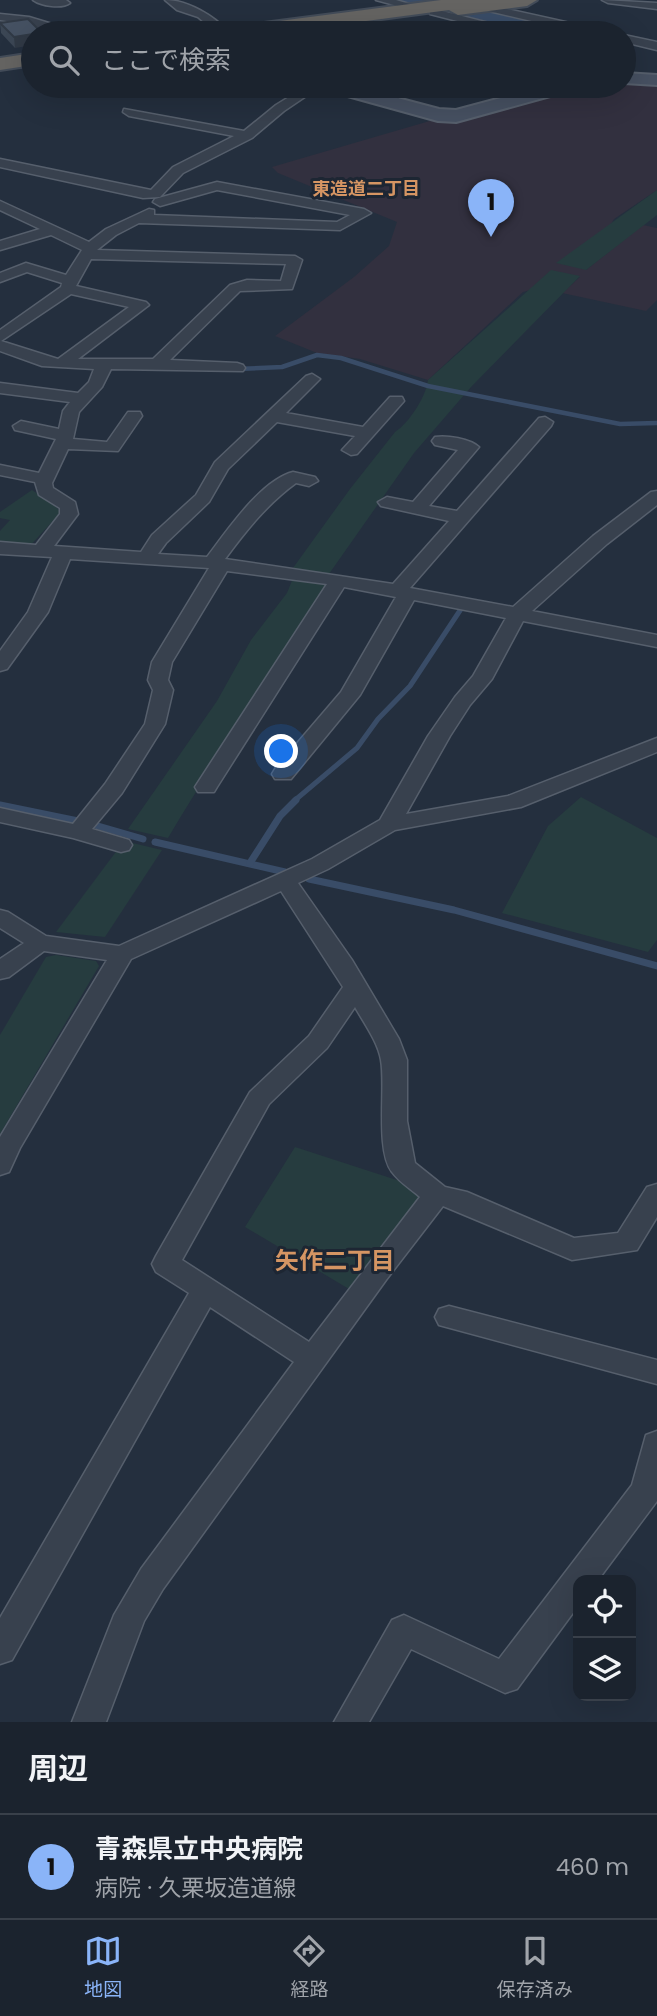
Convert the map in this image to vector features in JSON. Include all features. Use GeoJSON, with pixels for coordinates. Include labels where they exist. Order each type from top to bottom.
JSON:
{"type":"FeatureCollection","features":[{"type":"Feature","properties":{"kind":"highway"},"geometry":{"type":"LineString","coordinates":[[366,21],[527,0]]}},
{"type":"Feature","properties":{"kind":"highway"},"geometry":{"type":"LineString","coordinates":[[344,21],[456,9]]}},
{"type":"Feature","properties":{"kind":"highway"},"geometry":{"type":"LineString","coordinates":[[0,64],[21,61]]}},
{"type":"Feature","properties":{"kind":"highway"},"geometry":{"type":"LineString","coordinates":[[0,70],[21,67]]}},
{"type":"Feature","properties":{"kind":"main road"},"geometry":{"type":"LineString","coordinates":[[636,79],[657,80]]}},
{"type":"Feature","properties":{"kind":"main road"},"geometry":{"type":"LineString","coordinates":[[377,98],[438,115],[456,116],[522,98]]}},
{"type":"Feature","properties":{"kind":"street"},"geometry":{"type":"LineString","coordinates":[[39,0],[64,3]]}},
{"type":"Feature","properties":{"kind":"street"},"geometry":{"type":"LineString","coordinates":[[171,0],[181,8],[202,15],[209,21]]}},
{"type":"Feature","properties":{"kind":"street"},"geometry":{"type":"LineString","coordinates":[[382,0],[526,21]]}},
{"type":"Feature","properties":{"kind":"street"},"geometry":{"type":"LineString","coordinates":[[601,10],[657,6]]}},
{"type":"Feature","properties":{"kind":"street"},"geometry":{"type":"LineString","coordinates":[[456,9],[486,21]]}},
{"type":"Feature","properties":{"kind":"street"},"geometry":{"type":"LineString","coordinates":[[0,17],[33,21]]}},
{"type":"Feature","properties":{"kind":"street"},"geometry":{"type":"LineString","coordinates":[[636,42],[657,46]]}},
{"type":"Feature","properties":{"kind":"street"},"geometry":{"type":"LineString","coordinates":[[0,337],[69,285],[88,251],[152,212],[158,198],[178,170],[247,135],[296,98]]}},
{"type":"Feature","properties":{"kind":"street"},"geometry":{"type":"LineString","coordinates":[[384,100],[389,98]]}},
{"type":"Feature","properties":{"kind":"street"},"geometry":{"type":"LineString","coordinates":[[128,112],[247,135]]}},
{"type":"Feature","properties":{"kind":"street"},"geometry":{"type":"LineString","coordinates":[[0,163],[158,198],[217,186],[364,213],[340,226],[137,219]]}},
{"type":"Feature","properties":{"kind":"street"},"geometry":{"type":"LineString","coordinates":[[0,205],[53,230],[88,251],[295,260],[288,286],[247,285],[235,288],[157,364]]}},
{"type":"Feature","properties":{"kind":"street"},"geometry":{"type":"LineString","coordinates":[[0,246],[53,230]]}},
{"type":"Feature","properties":{"kind":"street"},"geometry":{"type":"LineString","coordinates":[[0,278],[26,267],[69,285],[141,304],[61,364]]}},
{"type":"Feature","properties":{"kind":"street"},"geometry":{"type":"LineString","coordinates":[[0,346],[42,361],[61,364],[157,364],[237,368]]}},
{"type":"Feature","properties":{"kind":"street"},"geometry":{"type":"LineString","coordinates":[[40,552],[69,514],[69,506],[45,491],[45,479],[64,440],[71,411],[96,384],[106,363]]}},
{"type":"Feature","properties":{"kind":"street"},"geometry":{"type":"LineString","coordinates":[[146,558],[159,539],[203,498],[222,466],[312,379]]}},
{"type":"Feature","properties":{"kind":"street"},"geometry":{"type":"LineString","coordinates":[[0,388],[83,398]]}},
{"type":"Feature","properties":{"kind":"street"},"geometry":{"type":"LineString","coordinates":[[351,450],[396,401]]}},
{"type":"Feature","properties":{"kind":"street"},"geometry":{"type":"LineString","coordinates":[[21,426],[64,440],[112,447],[134,416]]}},
{"type":"Feature","properties":{"kind":"street"},"geometry":{"type":"LineString","coordinates":[[273,416],[367,433]]}},
{"type":"Feature","properties":{"kind":"street"},"geometry":{"type":"LineString","coordinates":[[283,774],[349,695],[402,592],[462,517],[545,422]]}},
{"type":"Feature","properties":{"kind":"street"},"geometry":{"type":"LineString","coordinates":[[417,509],[470,447],[441,441]]}},
{"type":"Feature","properties":{"kind":"street"},"geometry":{"type":"LineString","coordinates":[[0,470],[45,479]]}},
{"type":"Feature","properties":{"kind":"street"},"geometry":{"type":"LineString","coordinates":[[78,832],[114,788],[155,724],[163,690],[158,680],[162,662],[216,564],[250,513],[275,489],[293,477],[309,481]]}},
{"type":"Feature","properties":{"kind":"street"},"geometry":{"type":"LineString","coordinates":[[389,824],[462,701],[482,679],[505,642],[517,613],[600,540],[657,496]]}},
{"type":"Feature","properties":{"kind":"street"},"geometry":{"type":"LineString","coordinates":[[387,502],[462,517]]}},
{"type":"Feature","properties":{"kind":"street"},"geometry":{"type":"LineString","coordinates":[[0,548],[216,564],[339,580],[657,640]]}},
{"type":"Feature","properties":{"kind":"street"},"geometry":{"type":"LineString","coordinates":[[0,665],[38,612],[63,554]]}},
{"type":"Feature","properties":{"kind":"street"},"geometry":{"type":"LineString","coordinates":[[206,788],[339,580]]}},
{"type":"Feature","properties":{"kind":"street"},"geometry":{"type":"LineString","coordinates":[[0,917],[40,943],[122,954],[320,864],[389,824],[513,802],[657,744]]}},
{"type":"Feature","properties":{"kind":"street"},"geometry":{"type":"LineString","coordinates":[[0,815],[78,832],[121,845]]}},
{"type":"Feature","properties":{"kind":"street"},"geometry":{"type":"LineString","coordinates":[[285,880],[386,1039],[394,1060],[394,1121],[402,1167],[437,1195],[457,1199],[572,1249],[627,1243],[657,1194]]}},
{"type":"Feature","properties":{"kind":"street"},"geometry":{"type":"LineString","coordinates":[[0,971],[40,943]]}},
{"type":"Feature","properties":{"kind":"street"},"geometry":{"type":"LineString","coordinates":[[0,1165],[7,1148],[122,954]]}},
{"type":"Feature","properties":{"kind":"street"},"geometry":{"type":"LineString","coordinates":[[312,1359],[166,1264],[259,1098],[318,1042],[355,989]]}},
{"type":"Feature","properties":{"kind":"street"},"geometry":{"type":"LineString","coordinates":[[89,1722],[130,1615],[152,1579],[312,1359],[437,1195]]}},
{"type":"Feature","properties":{"kind":"street"},"geometry":{"type":"LineString","coordinates":[[0,1649],[205,1291]]}},
{"type":"Feature","properties":{"kind":"street"},"geometry":{"type":"LineString","coordinates":[[449,1317],[657,1372]]}},
{"type":"Feature","properties":{"kind":"street"},"geometry":{"type":"LineString","coordinates":[[583,1575],[647,1490],[657,1444]]}},
{"type":"Feature","properties":{"kind":"street"},"geometry":{"type":"LineString","coordinates":[[351,1722],[404,1630],[505,1678],[573,1589]]}},
{"type":"Feature","properties":{"kind":"shaded area"},"geometry":{"type":"Polygon","coordinates":[[[636,84],[657,86],[657,190],[614,219],[586,270],[643,225],[657,228],[657,300],[646,311],[562,293],[580,277],[523,292],[428,380],[360,359],[317,353],[275,336],[354,277],[389,246],[397,222],[278,173],[272,167],[433,120],[469,120],[546,98],[636,98],[636,84]]]}},
{"type":"Feature","properties":{"kind":"green space"},"geometry":{"type":"Polygon","coordinates":[[[657,190],[657,215],[586,270],[556,263],[657,190]]]}},
{"type":"Feature","properties":{"kind":"green space"},"geometry":{"type":"Polygon","coordinates":[[[551,270],[580,276],[471,387],[414,453],[329,574],[293,568],[350,489],[411,416],[424,394],[428,380],[551,270]]]}},
{"type":"Feature","properties":{"kind":"green space"},"geometry":{"type":"Polygon","coordinates":[[[32,490],[61,512],[28,548],[0,544],[0,531],[10,520],[0,518],[0,512],[32,490]]]}},
{"type":"Feature","properties":{"kind":"green space"},"geometry":{"type":"Polygon","coordinates":[[[293,578],[327,583],[168,838],[128,829],[217,701],[251,640],[287,593],[293,578]]]}},
{"type":"Feature","properties":{"kind":"green space"},"geometry":{"type":"Polygon","coordinates":[[[581,797],[657,838],[657,940],[648,952],[502,913],[548,826],[581,797]]]}},
{"type":"Feature","properties":{"kind":"green space"},"geometry":{"type":"Polygon","coordinates":[[[124,841],[162,850],[105,937],[56,932],[124,841]]]}},
{"type":"Feature","properties":{"kind":"green space"},"geometry":{"type":"Polygon","coordinates":[[[56,955],[96,961],[99,966],[0,1134],[0,1035],[46,957],[56,955]]]}},
{"type":"Feature","properties":{"kind":"green space"},"geometry":{"type":"Polygon","coordinates":[[[295,1147],[409,1184],[424,1196],[349,1289],[245,1227],[295,1147]]]}},
{"type":"Feature","properties":{"kind":"water"},"geometry":{"type":"Polygon","coordinates":[[[391,0],[439,0],[534,21],[485,21],[391,0]]]}},
{"type":"Feature","properties":{"kind":"building"},"geometry":{"type":"Polygon","coordinates":[[[28,19],[30,21],[21,21],[21,36],[14,37],[0,23],[28,19]]]}},
{"type":"Feature","properties":{"kind":"waterway"},"geometry":{"type":"LineString","coordinates":[[237,369],[282,367],[317,355],[341,358],[428,386],[620,424],[657,423]]}},
{"type":"Feature","properties":{"kind":"waterway"},"geometry":{"type":"LineString","coordinates":[[294,801],[357,748],[378,719],[410,686],[461,609]]}},
{"type":"Feature","properties":{"kind":"waterway"},"geometry":{"type":"LineString","coordinates":[[250,863],[280,816],[296,800]]}},
{"type":"Feature","properties":{"kind":"waterway"},"geometry":{"type":"LineString","coordinates":[[0,805],[78,821]]}},
{"type":"Feature","properties":{"kind":"waterway"},"geometry":{"type":"LineString","coordinates":[[98,826],[143,839]]}},
{"type":"Feature","properties":{"kind":"waterway"},"geometry":{"type":"LineString","coordinates":[[155,842],[285,872]]}},
{"type":"Feature","properties":{"kind":"waterway"},"geometry":{"type":"LineString","coordinates":[[309,879],[454,910],[657,966]]}},
{"type":"Feature","properties":{"kind":"place","name":"青森県立中央病院"},"geometry":{"type":"Point","coordinates":[491,237]}},
{"type":"Feature","properties":{"kind":"district","name":"東造道二丁目"},"geometry":{"type":"Point","coordinates":[366,189]}},
{"type":"Feature","properties":{"kind":"district","name":"矢作二丁目"},"geometry":{"type":"Point","coordinates":[335,1261]}}]}
